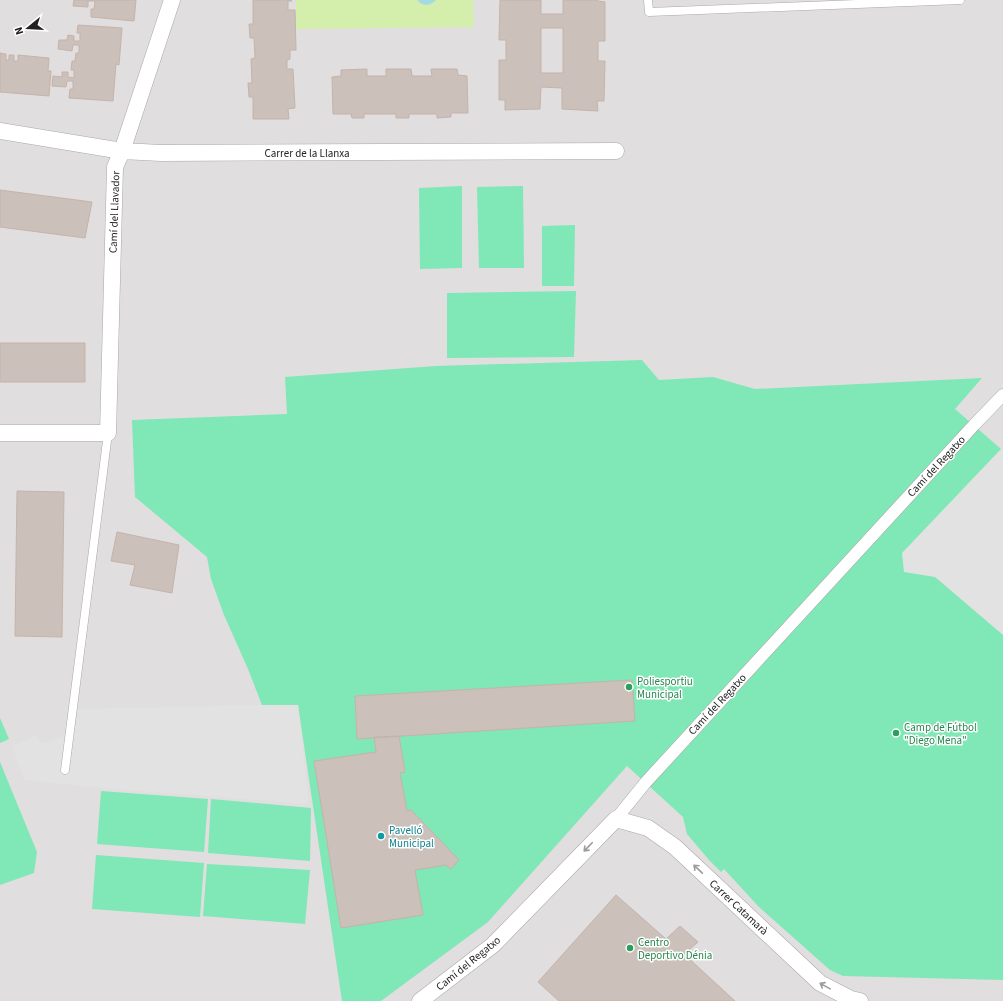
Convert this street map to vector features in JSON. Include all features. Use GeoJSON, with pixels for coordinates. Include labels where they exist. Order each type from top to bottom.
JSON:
{"type":"FeatureCollection","features":[{"type":"Feature","properties":{"kind":"street","name":"Camí del Llavador"},"geometry":{"type":"LineString","coordinates":[[108,433],[115,167],[122,151],[172,0]]}},
{"type":"Feature","properties":{"kind":"street","name":"Carrer de la Llanxa"},"geometry":{"type":"LineString","coordinates":[[0,131],[122,151],[161,153],[616,151]]}},
{"type":"Feature","properties":{"kind":"street","name":"Camí del Regatxo"},"geometry":{"type":"LineString","coordinates":[[420,1001],[493,945],[616,819],[646,782],[1003,395]]}},
{"type":"Feature","properties":{"kind":"street"},"geometry":{"type":"LineString","coordinates":[[0,433],[108,433]]}},
{"type":"Feature","properties":{"kind":"street","name":"Carrer Catamarà"},"geometry":{"type":"LineString","coordinates":[[616,819],[648,828],[675,847],[820,983],[851,999],[860,1001]]}},
{"type":"Feature","properties":{"kind":"lane"},"geometry":{"type":"LineString","coordinates":[[648,0],[649,12],[960,0]]}},
{"type":"Feature","properties":{"kind":"lane"},"geometry":{"type":"LineString","coordinates":[[66,770],[108,433]]}},
{"type":"Feature","properties":{"kind":"shaded area"},"geometry":{"type":"Polygon","coordinates":[[[0,0],[1003,0],[1003,1001],[0,1001],[0,0]]]}},
{"type":"Feature","properties":{"kind":"shaded area"},"geometry":{"type":"Polygon","coordinates":[[[1001,449],[1003,449],[1003,635],[935,577],[904,572],[902,553],[1001,449]]]}},
{"type":"Feature","properties":{"kind":"shaded area"},"geometry":{"type":"Polygon","coordinates":[[[298,705],[309,804],[100,788],[24,780],[12,746],[35,736],[42,744],[74,733],[78,709],[298,705]]]}},
{"type":"Feature","properties":{"kind":"green space"},"geometry":{"type":"Polygon","coordinates":[[[296,0],[473,0],[474,27],[296,29],[296,0]]]}},
{"type":"Feature","properties":{"kind":"green space"},"geometry":{"type":"Polygon","coordinates":[[[462,186],[462,268],[420,269],[419,188],[462,186]]]}},
{"type":"Feature","properties":{"kind":"green space"},"geometry":{"type":"Polygon","coordinates":[[[523,186],[524,268],[479,268],[477,187],[523,186]]]}},
{"type":"Feature","properties":{"kind":"green space"},"geometry":{"type":"Polygon","coordinates":[[[575,225],[574,286],[542,286],[542,226],[575,225]]]}},
{"type":"Feature","properties":{"kind":"green space"},"geometry":{"type":"Polygon","coordinates":[[[576,291],[574,357],[447,358],[447,293],[576,291]]]}},
{"type":"Feature","properties":{"kind":"green space","name":"Poliesportiu Municipal"},"geometry":{"type":"Polygon","coordinates":[[[642,360],[659,380],[713,377],[755,389],[982,378],[955,409],[1001,449],[1003,449],[1003,980],[843,976],[830,970],[759,907],[724,869],[721,872],[709,860],[687,834],[683,817],[627,766],[488,922],[381,1001],[342,1001],[298,705],[262,705],[224,615],[211,579],[207,557],[135,497],[132,420],[287,414],[285,377],[436,366],[642,360]]]}},
{"type":"Feature","properties":{"kind":"green space"},"geometry":{"type":"Polygon","coordinates":[[[0,718],[9,739],[0,743],[0,718]]]}},
{"type":"Feature","properties":{"kind":"green space"},"geometry":{"type":"Polygon","coordinates":[[[0,762],[37,852],[34,873],[0,885],[0,762]]]}},
{"type":"Feature","properties":{"kind":"green space"},"geometry":{"type":"Polygon","coordinates":[[[101,791],[208,799],[204,852],[97,844],[101,791]]]}},
{"type":"Feature","properties":{"kind":"green space"},"geometry":{"type":"Polygon","coordinates":[[[211,799],[311,808],[310,861],[208,853],[211,799]]]}},
{"type":"Feature","properties":{"kind":"green space"},"geometry":{"type":"Polygon","coordinates":[[[96,855],[204,863],[200,917],[92,909],[96,855]]]}},
{"type":"Feature","properties":{"kind":"green space"},"geometry":{"type":"Polygon","coordinates":[[[207,864],[310,870],[305,924],[203,916],[207,864]]]}},
{"type":"Feature","properties":{"kind":"water"},"geometry":{"type":"Polygon","coordinates":[[[417,0],[436,0],[432,4],[424,5],[417,0]]]}},
{"type":"Feature","properties":{"kind":"building"},"geometry":{"type":"Polygon","coordinates":[[[74,0],[136,0],[134,21],[91,17],[91,9],[94,9],[95,1],[88,1],[88,7],[73,6],[74,0]]]}},
{"type":"Feature","properties":{"kind":"building"},"geometry":{"type":"Polygon","coordinates":[[[253,0],[291,0],[292,1],[288,1],[288,10],[295,10],[296,50],[290,50],[290,59],[287,60],[287,69],[293,69],[295,108],[288,109],[289,119],[253,119],[253,97],[249,97],[248,83],[252,83],[251,59],[255,58],[254,38],[250,38],[249,24],[253,24],[253,0]]]}},
{"type":"Feature","properties":{"kind":"building"},"geometry":{"type":"Polygon","coordinates":[[[500,0],[541,0],[541,14],[563,14],[563,0],[598,0],[605,2],[605,41],[598,41],[598,61],[605,61],[604,101],[597,101],[598,111],[562,109],[562,88],[541,87],[540,109],[505,110],[505,100],[499,100],[499,60],[506,60],[506,40],[499,40],[500,0]],[[541,28],[541,73],[563,73],[563,28],[541,28]]]}},
{"type":"Feature","properties":{"kind":"building"},"geometry":{"type":"Polygon","coordinates":[[[78,25],[122,28],[119,65],[116,64],[113,101],[69,98],[70,89],[73,89],[73,81],[67,81],[66,87],[52,86],[53,76],[62,77],[62,72],[68,72],[68,77],[74,78],[74,70],[71,70],[72,61],[75,61],[76,53],[79,53],[79,45],[73,45],[72,51],[58,49],[59,40],[67,40],[68,35],[74,36],[74,41],[80,41],[80,33],[77,33],[78,25]]]}},
{"type":"Feature","properties":{"kind":"building"},"geometry":{"type":"Polygon","coordinates":[[[0,53],[6,54],[6,60],[9,60],[9,55],[14,55],[14,61],[18,61],[18,55],[49,58],[48,71],[51,71],[49,96],[0,92],[0,53]]]}},
{"type":"Feature","properties":{"kind":"building"},"geometry":{"type":"Polygon","coordinates":[[[367,69],[367,76],[386,76],[386,69],[411,69],[412,76],[432,76],[431,69],[457,69],[458,75],[467,76],[468,113],[451,113],[451,117],[437,118],[437,114],[409,114],[409,118],[396,118],[396,114],[364,114],[364,118],[352,118],[351,114],[333,114],[332,77],[341,76],[341,70],[367,69]]]}},
{"type":"Feature","properties":{"kind":"building"},"geometry":{"type":"Polygon","coordinates":[[[0,190],[92,202],[85,238],[0,227],[0,190]]]}},
{"type":"Feature","properties":{"kind":"building"},"geometry":{"type":"Polygon","coordinates":[[[0,343],[85,343],[85,382],[0,382],[0,343]]]}},
{"type":"Feature","properties":{"kind":"building"},"geometry":{"type":"Polygon","coordinates":[[[17,491],[64,492],[62,637],[15,636],[17,491]]]}},
{"type":"Feature","properties":{"kind":"building"},"geometry":{"type":"Polygon","coordinates":[[[117,532],[179,545],[172,593],[130,585],[135,565],[111,561],[117,532]]]}},
{"type":"Feature","properties":{"kind":"building"},"geometry":{"type":"Polygon","coordinates":[[[632,680],[635,721],[357,739],[355,696],[632,680]]]}},
{"type":"Feature","properties":{"kind":"building","name":"Pavelló Municipal"},"geometry":{"type":"Polygon","coordinates":[[[399,736],[405,772],[400,773],[407,811],[411,810],[459,860],[451,869],[446,865],[415,870],[423,915],[341,928],[314,761],[376,752],[374,737],[399,736]]]}},
{"type":"Feature","properties":{"kind":"building","name":"Centro Deportivo Dénia"},"geometry":{"type":"Polygon","coordinates":[[[616,895],[666,939],[680,926],[698,942],[684,954],[735,1001],[559,1001],[538,982],[616,895]]]}},
{"type":"Feature","properties":{"kind":"place","name":"Poliesportiu Municipal"},"geometry":{"type":"Point","coordinates":[629,687]}},
{"type":"Feature","properties":{"kind":"place","name":"Camp de Fútbol \"Diego Mena\""},"geometry":{"type":"Point","coordinates":[896,733]}},
{"type":"Feature","properties":{"kind":"place","name":"Pavelló Municipal"},"geometry":{"type":"Point","coordinates":[381,836]}},
{"type":"Feature","properties":{"kind":"place","name":"Centro Deportivo Dénia"},"geometry":{"type":"Point","coordinates":[630,948]}}]}
